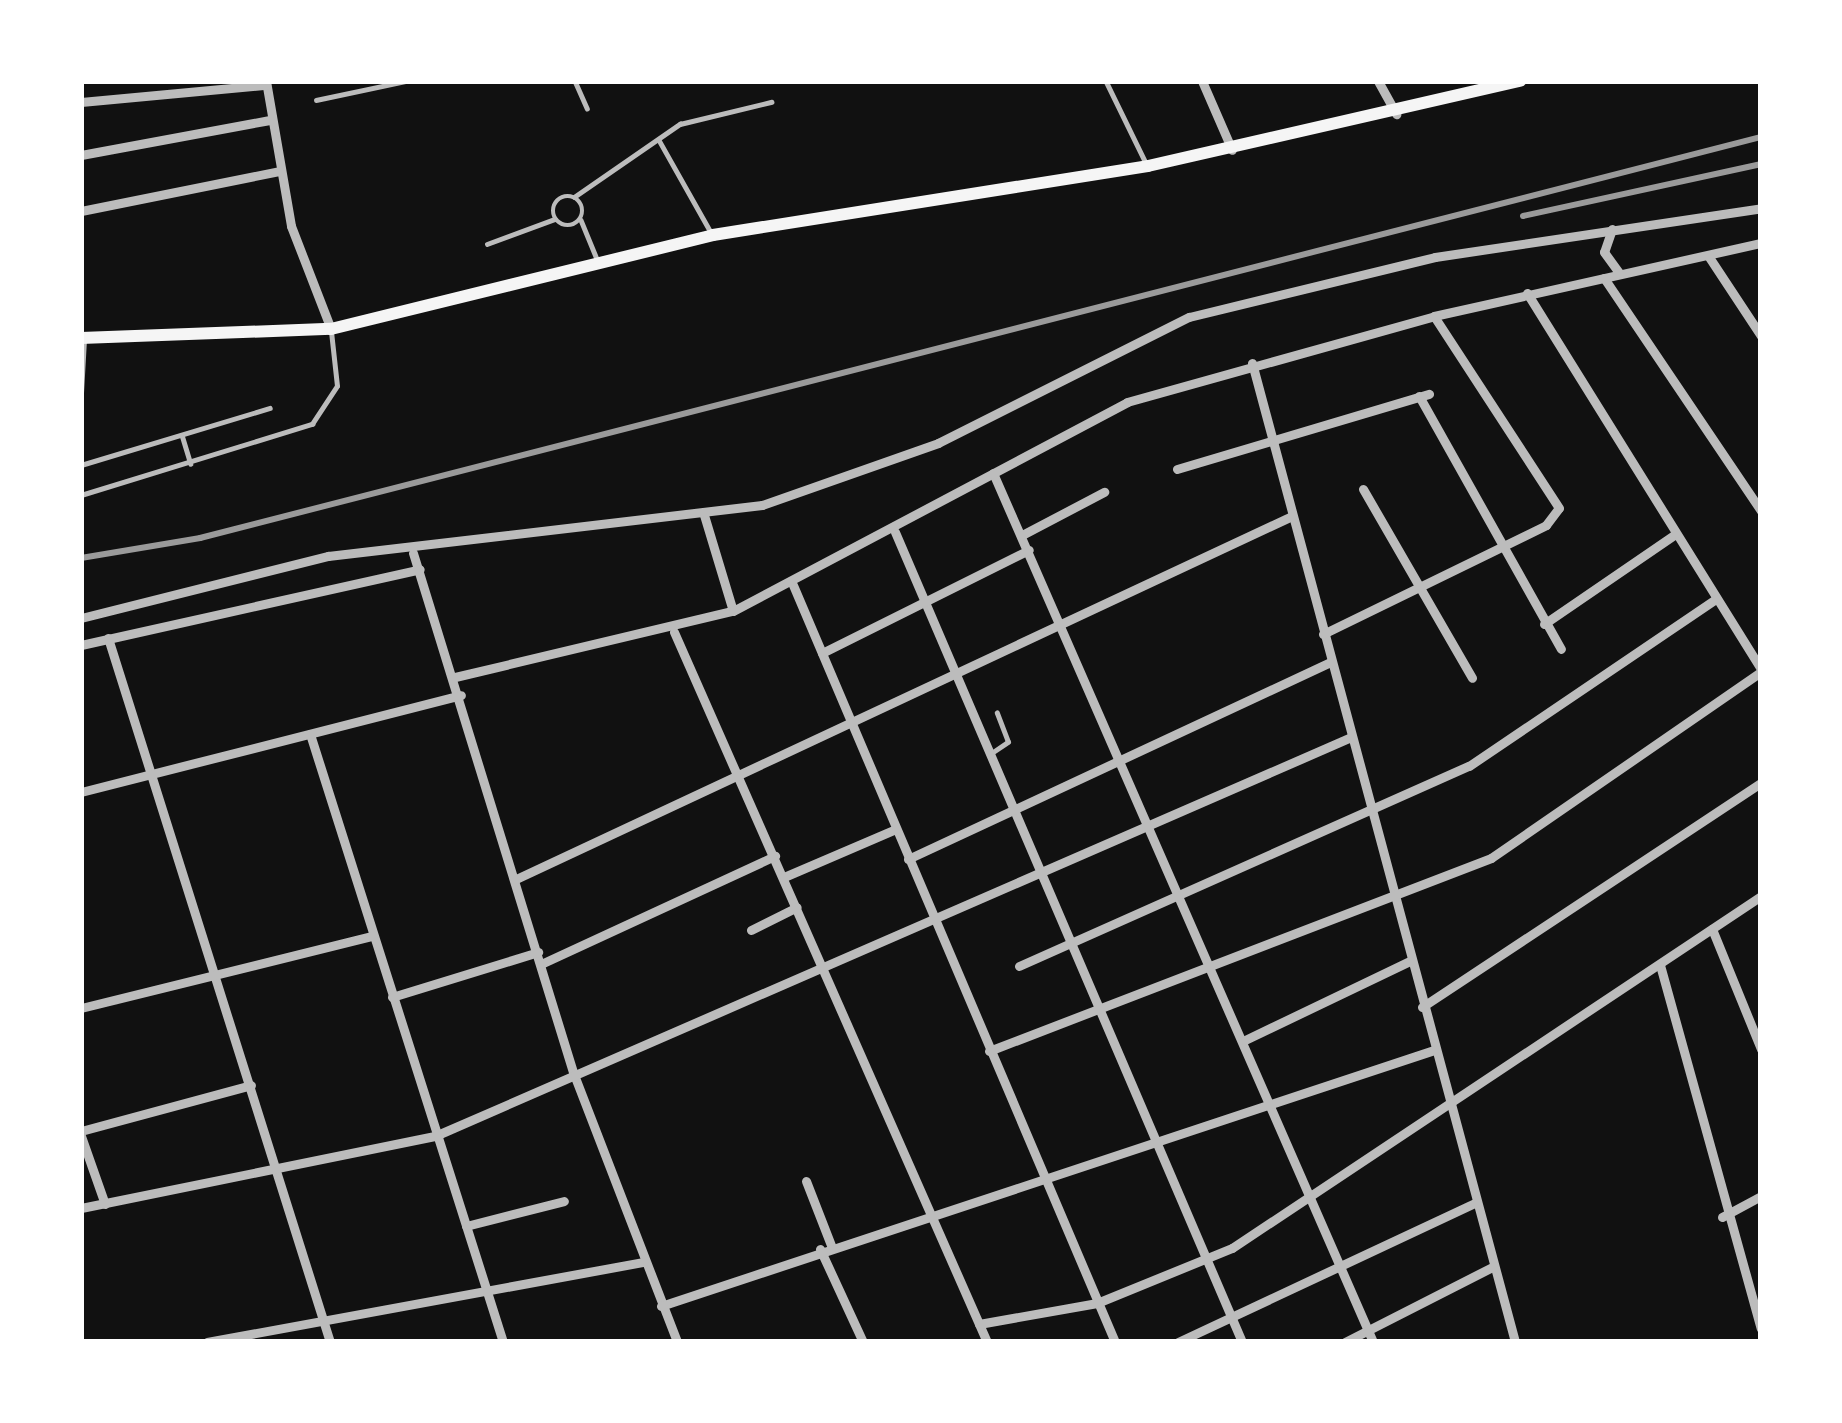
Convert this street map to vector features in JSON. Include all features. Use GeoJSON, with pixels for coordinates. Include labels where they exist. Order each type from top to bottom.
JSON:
{"type":"FeatureCollection","features":[{"type":"Feature","properties":{"kind":"main road"},"geometry":{"type":"LineString","coordinates":[[82,338],[331,329],[713,235],[1148,166],[1396,114],[1520,81]]}},
{"type":"Feature","properties":{"kind":"street"},"geometry":{"type":"LineString","coordinates":[[1202,81],[1232,149]]}},
{"type":"Feature","properties":{"kind":"street"},"geometry":{"type":"LineString","coordinates":[[1378,81],[1396,114]]}},
{"type":"Feature","properties":{"kind":"street"},"geometry":{"type":"LineString","coordinates":[[81,102],[266,83],[279,171],[331,329]]}},
{"type":"Feature","properties":{"kind":"street"},"geometry":{"type":"LineString","coordinates":[[81,155],[270,120]]}},
{"type":"Feature","properties":{"kind":"street"},"geometry":{"type":"LineString","coordinates":[[81,211],[279,171]]}},
{"type":"Feature","properties":{"kind":"street"},"geometry":{"type":"LineString","coordinates":[[81,618],[328,556],[413,554],[704,515],[938,443],[1189,317],[1435,257],[1761,208]]}},
{"type":"Feature","properties":{"kind":"street"},"geometry":{"type":"LineString","coordinates":[[1612,229],[1604,252],[1620,274]]}},
{"type":"Feature","properties":{"kind":"street"},"geometry":{"type":"LineString","coordinates":[[455,677],[674,632],[733,611],[895,532],[1127,402],[1252,363],[1434,316],[1761,243]]}},
{"type":"Feature","properties":{"kind":"street"},"geometry":{"type":"LineString","coordinates":[[1709,257],[1761,336]]}},
{"type":"Feature","properties":{"kind":"street"},"geometry":{"type":"LineString","coordinates":[[1604,278],[1761,512]]}},
{"type":"Feature","properties":{"kind":"street"},"geometry":{"type":"LineString","coordinates":[[989,1051],[1539,834],[1761,671],[1527,293]]}},
{"type":"Feature","properties":{"kind":"street"},"geometry":{"type":"LineString","coordinates":[[1323,634],[1546,525],[1560,497],[1434,316]]}},
{"type":"Feature","properties":{"kind":"street"},"geometry":{"type":"LineString","coordinates":[[1252,363],[1349,738],[1515,1342]]}},
{"type":"Feature","properties":{"kind":"street"},"geometry":{"type":"LineString","coordinates":[[1177,469],[1272,435],[1424,395],[1500,548],[1561,649]]}},
{"type":"Feature","properties":{"kind":"street"},"geometry":{"type":"LineString","coordinates":[[993,473],[1213,962],[1373,1342]]}},
{"type":"Feature","properties":{"kind":"street"},"geometry":{"type":"LineString","coordinates":[[1363,489],[1472,678]]}},
{"type":"Feature","properties":{"kind":"street"},"geometry":{"type":"LineString","coordinates":[[1022,535],[1105,492]]}},
{"type":"Feature","properties":{"kind":"street"},"geometry":{"type":"LineString","coordinates":[[704,515],[733,611]]}},
{"type":"Feature","properties":{"kind":"street"},"geometry":{"type":"LineString","coordinates":[[516,879],[1292,516]]}},
{"type":"Feature","properties":{"kind":"street"},"geometry":{"type":"LineString","coordinates":[[895,532],[960,672],[1241,1342]]}},
{"type":"Feature","properties":{"kind":"street"},"geometry":{"type":"LineString","coordinates":[[1544,624],[1674,535]]}},
{"type":"Feature","properties":{"kind":"street"},"geometry":{"type":"LineString","coordinates":[[822,653],[1029,550]]}},
{"type":"Feature","properties":{"kind":"street"},"geometry":{"type":"LineString","coordinates":[[413,554],[455,677],[573,1072],[677,1342]]}},
{"type":"Feature","properties":{"kind":"street"},"geometry":{"type":"LineString","coordinates":[[81,645],[419,569]]}},
{"type":"Feature","properties":{"kind":"street"},"geometry":{"type":"LineString","coordinates":[[793,584],[1115,1342]]}},
{"type":"Feature","properties":{"kind":"street"},"geometry":{"type":"LineString","coordinates":[[1019,965],[1369,812],[1503,746],[1716,599]]}},
{"type":"Feature","properties":{"kind":"street"},"geometry":{"type":"LineString","coordinates":[[674,632],[987,1342]]}},
{"type":"Feature","properties":{"kind":"street"},"geometry":{"type":"LineString","coordinates":[[108,638],[155,773],[330,1342]]}},
{"type":"Feature","properties":{"kind":"street"},"geometry":{"type":"LineString","coordinates":[[908,859],[1331,662]]}},
{"type":"Feature","properties":{"kind":"street"},"geometry":{"type":"LineString","coordinates":[[81,792],[460,695]]}},
{"type":"Feature","properties":{"kind":"street"},"geometry":{"type":"LineString","coordinates":[[310,734],[503,1342]]}},
{"type":"Feature","properties":{"kind":"street"},"geometry":{"type":"LineString","coordinates":[[81,1208],[435,1136],[1349,738]]}},
{"type":"Feature","properties":{"kind":"street"},"geometry":{"type":"LineString","coordinates":[[1422,1007],[1761,783]]}},
{"type":"Feature","properties":{"kind":"street"},"geometry":{"type":"LineString","coordinates":[[784,877],[896,830]]}},
{"type":"Feature","properties":{"kind":"street"},"geometry":{"type":"LineString","coordinates":[[392,997],[539,958],[775,856]]}},
{"type":"Feature","properties":{"kind":"street"},"geometry":{"type":"LineString","coordinates":[[980,1324],[1097,1303],[1207,1258],[1452,1107],[1761,896]]}},
{"type":"Feature","properties":{"kind":"street"},"geometry":{"type":"LineString","coordinates":[[752,929],[797,907]]}},
{"type":"Feature","properties":{"kind":"street"},"geometry":{"type":"LineString","coordinates":[[1712,929],[1761,1048]]}},
{"type":"Feature","properties":{"kind":"street"},"geometry":{"type":"LineString","coordinates":[[81,1008],[373,936]]}},
{"type":"Feature","properties":{"kind":"street"},"geometry":{"type":"LineString","coordinates":[[1245,1040],[1410,961]]}},
{"type":"Feature","properties":{"kind":"street"},"geometry":{"type":"LineString","coordinates":[[1660,965],[1722,1216],[1760,1320]]}},
{"type":"Feature","properties":{"kind":"street"},"geometry":{"type":"LineString","coordinates":[[661,1306],[825,1247],[1044,1182],[1434,1050]]}},
{"type":"Feature","properties":{"kind":"street"},"geometry":{"type":"LineString","coordinates":[[105,1204],[81,1134],[251,1085]]}},
{"type":"Feature","properties":{"kind":"street"},"geometry":{"type":"LineString","coordinates":[[806,1181],[825,1247],[863,1342]]}},
{"type":"Feature","properties":{"kind":"street"},"geometry":{"type":"LineString","coordinates":[[1722,1216],[1761,1196]]}},
{"type":"Feature","properties":{"kind":"street"},"geometry":{"type":"LineString","coordinates":[[466,1226],[564,1201]]}},
{"type":"Feature","properties":{"kind":"street"},"geometry":{"type":"LineString","coordinates":[[1178,1342],[1477,1202]]}},
{"type":"Feature","properties":{"kind":"street"},"geometry":{"type":"LineString","coordinates":[[207,1342],[644,1262]]}},
{"type":"Feature","properties":{"kind":"street"},"geometry":{"type":"LineString","coordinates":[[1345,1342],[1494,1266]]}},
{"type":"Feature","properties":{"kind":"lane"},"geometry":{"type":"LineString","coordinates":[[316,100],[406,81]]}},
{"type":"Feature","properties":{"kind":"lane"},"geometry":{"type":"LineString","coordinates":[[575,81],[587,108]]}},
{"type":"Feature","properties":{"kind":"lane"},"geometry":{"type":"LineString","coordinates":[[1106,81],[1148,166]]}},
{"type":"Feature","properties":{"kind":"lane"},"geometry":{"type":"LineString","coordinates":[[555,218],[557,201],[574,197],[692,119],[771,102]]}},
{"type":"Feature","properties":{"kind":"lane"},"geometry":{"type":"LineString","coordinates":[[659,140],[713,235]]}},
{"type":"Feature","properties":{"kind":"lane"},"geometry":{"type":"LineString","coordinates":[[574,197],[599,264]]}},
{"type":"Feature","properties":{"kind":"lane"},"geometry":{"type":"LineString","coordinates":[[487,244],[555,218],[580,220]]}},
{"type":"Feature","properties":{"kind":"lane"},"geometry":{"type":"LineString","coordinates":[[81,495],[191,464],[320,418],[337,386],[331,329]]}},
{"type":"Feature","properties":{"kind":"lane"},"geometry":{"type":"LineString","coordinates":[[81,393],[82,338]]}},
{"type":"Feature","properties":{"kind":"lane"},"geometry":{"type":"LineString","coordinates":[[81,465],[270,408]]}},
{"type":"Feature","properties":{"kind":"lane"},"geometry":{"type":"LineString","coordinates":[[182,434],[191,464]]}},
{"type":"Feature","properties":{"kind":"lane"},"geometry":{"type":"LineString","coordinates":[[993,752],[1008,742],[997,713]]}},
{"type":"Feature","properties":{"kind":"railway"},"geometry":{"type":"LineString","coordinates":[[81,558],[200,538],[1761,137]]}},
{"type":"Feature","properties":{"kind":"railway"},"geometry":{"type":"LineString","coordinates":[[1523,216],[1761,164]]}}]}
